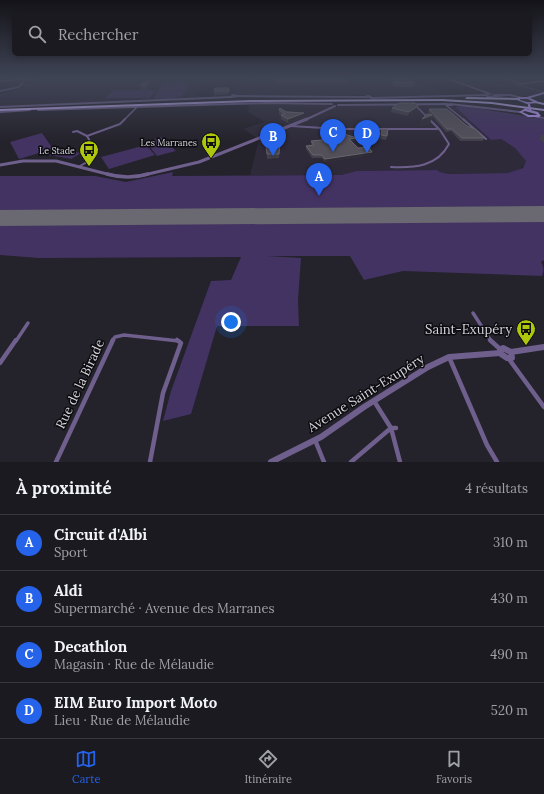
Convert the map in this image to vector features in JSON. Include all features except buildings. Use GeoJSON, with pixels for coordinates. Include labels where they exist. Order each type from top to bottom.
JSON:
{"type":"FeatureCollection","features":[{"type":"Feature","properties":{"kind":"highway"},"geometry":{"type":"LineString","coordinates":[[0,109],[244,100],[463,100],[544,110]]}},
{"type":"Feature","properties":{"kind":"highway"},"geometry":{"type":"LineString","coordinates":[[356,100],[378,100]]}},
{"type":"Feature","properties":{"kind":"highway"},"geometry":{"type":"LineString","coordinates":[[0,109],[251,101],[474,102],[544,110]]}},
{"type":"Feature","properties":{"kind":"highway"},"geometry":{"type":"LineString","coordinates":[[535,101],[544,104]]}},
{"type":"Feature","properties":{"kind":"highway"},"geometry":{"type":"LineString","coordinates":[[411,102],[472,103],[510,107],[521,112]]}},
{"type":"Feature","properties":{"kind":"highway"},"geometry":{"type":"LineString","coordinates":[[538,116],[544,114]]}},
{"type":"Feature","properties":{"kind":"main road"},"geometry":{"type":"LineString","coordinates":[[521,100],[538,116]]}},
{"type":"Feature","properties":{"kind":"main road"},"geometry":{"type":"LineString","coordinates":[[531,100],[535,101]]}},
{"type":"Feature","properties":{"kind":"main road"},"geometry":{"type":"LineString","coordinates":[[521,112],[535,101]]}},
{"type":"Feature","properties":{"kind":"main road"},"geometry":{"type":"LineString","coordinates":[[521,112],[538,116]]}},
{"type":"Feature","properties":{"kind":"street"},"geometry":{"type":"LineString","coordinates":[[0,109],[182,100]]}},
{"type":"Feature","properties":{"kind":"street"},"geometry":{"type":"LineString","coordinates":[[0,109],[267,103],[324,103],[333,105],[411,102],[479,106],[521,112]]}},
{"type":"Feature","properties":{"kind":"street"},"geometry":{"type":"LineString","coordinates":[[391,167],[423,167],[430,164],[446,150],[449,144],[440,130],[437,129],[411,102]]}},
{"type":"Feature","properties":{"kind":"street"},"geometry":{"type":"LineString","coordinates":[[0,165],[43,160],[65,162],[117,177],[138,178],[189,166],[291,126],[333,105]]}},
{"type":"Feature","properties":{"kind":"street"},"geometry":{"type":"LineString","coordinates":[[449,105],[486,139]]}},
{"type":"Feature","properties":{"kind":"street"},"geometry":{"type":"LineString","coordinates":[[87,136],[120,124],[137,106]]}},
{"type":"Feature","properties":{"kind":"street"},"geometry":{"type":"LineString","coordinates":[[291,126],[340,129],[437,129]]}},
{"type":"Feature","properties":{"kind":"street"},"geometry":{"type":"LineString","coordinates":[[73,132],[77,131],[87,136],[97,154],[94,158],[80,166]]}},
{"type":"Feature","properties":{"kind":"street"},"geometry":{"type":"LineString","coordinates":[[473,313],[492,343],[505,358],[509,359],[544,407]]}},
{"type":"Feature","properties":{"kind":"street"},"geometry":{"type":"LineString","coordinates":[[0,363],[28,323]]}},
{"type":"Feature","properties":{"kind":"street","name":"Rue de la Birade"},"geometry":{"type":"LineString","coordinates":[[56,462],[111,342],[115,337],[124,335],[173,339],[179,340],[181,344],[163,393],[150,462]]}},
{"type":"Feature","properties":{"kind":"street"},"geometry":{"type":"LineString","coordinates":[[511,352],[544,347]]}},
{"type":"Feature","properties":{"kind":"street"},"geometry":{"type":"LineString","coordinates":[[500,351],[505,348],[511,352],[513,357],[509,359]]}},
{"type":"Feature","properties":{"kind":"street","name":"Avenue Saint-Exupéry"},"geometry":{"type":"LineString","coordinates":[[271,462],[315,440],[428,366],[449,358],[500,351]]}},
{"type":"Feature","properties":{"kind":"street"},"geometry":{"type":"LineString","coordinates":[[449,358],[487,445],[498,462]]}},
{"type":"Feature","properties":{"kind":"street"},"geometry":{"type":"LineString","coordinates":[[374,400],[393,428],[400,462]]}},
{"type":"Feature","properties":{"kind":"street"},"geometry":{"type":"LineString","coordinates":[[351,462],[393,428]]}},
{"type":"Feature","properties":{"kind":"street"},"geometry":{"type":"LineString","coordinates":[[315,440],[324,462]]}},
{"type":"Feature","properties":{"kind":"shaded area"},"geometry":{"type":"Polygon","coordinates":[[[0,100],[187,100],[0,106],[0,100]]]}},
{"type":"Feature","properties":{"kind":"shaded area"},"geometry":{"type":"Polygon","coordinates":[[[316,103],[330,106],[427,103],[455,107],[491,140],[500,138],[515,148],[525,158],[526,163],[519,170],[508,173],[448,174],[437,170],[356,171],[341,175],[250,175],[259,139],[243,129],[265,122],[248,112],[249,104],[316,103]]]}},
{"type":"Feature","properties":{"kind":"shaded area"},"geometry":{"type":"Polygon","coordinates":[[[463,106],[544,119],[544,260],[541,262],[543,266],[542,276],[403,271],[364,280],[350,256],[267,256],[301,258],[298,300],[299,326],[217,326],[191,414],[163,421],[171,391],[211,281],[231,280],[241,257],[39,258],[0,255],[0,224],[66,223],[74,212],[0,212],[0,176],[95,176],[126,182],[173,172],[172,176],[341,175],[356,171],[437,170],[448,174],[508,173],[523,168],[526,161],[515,148],[501,139],[491,140],[455,107],[463,106]]]}},
{"type":"Feature","properties":{"kind":"shaded area"},"geometry":{"type":"Polygon","coordinates":[[[42,133],[53,149],[19,159],[10,142],[42,133]]]}},
{"type":"Feature","properties":{"kind":"shaded area"},"geometry":{"type":"Polygon","coordinates":[[[161,137],[176,151],[157,156],[146,142],[161,137]]]}},
{"type":"Feature","properties":{"kind":"shaded area"},"geometry":{"type":"Polygon","coordinates":[[[146,145],[155,155],[109,169],[101,157],[146,145]]]}},
{"type":"Feature","properties":{"kind":"shaded area"},"geometry":{"type":"Polygon","coordinates":[[[59,149],[81,153],[71,159],[49,155],[59,149]]]}},
{"type":"Feature","properties":{"kind":"runway"},"geometry":{"type":"LineString","coordinates":[[0,218],[544,214]]}},
{"type":"Feature","properties":{"kind":"place","name":"Decathlon"},"geometry":{"type":"Point","coordinates":[333,152]}},
{"type":"Feature","properties":{"kind":"place","name":"EIM Euro Import Moto"},"geometry":{"type":"Point","coordinates":[367,153]}},
{"type":"Feature","properties":{"kind":"place","name":"Aldi"},"geometry":{"type":"Point","coordinates":[273,156]}},
{"type":"Feature","properties":{"kind":"place","name":"Les Marranes"},"geometry":{"type":"Point","coordinates":[211,159]}},
{"type":"Feature","properties":{"kind":"place","name":"Le Stade"},"geometry":{"type":"Point","coordinates":[89,167]}},
{"type":"Feature","properties":{"kind":"place","name":"Circuit d'Albi"},"geometry":{"type":"Point","coordinates":[319,196]}},
{"type":"Feature","properties":{"kind":"place","name":"Saint-Exupéry"},"geometry":{"type":"Point","coordinates":[526,346]}}]}
